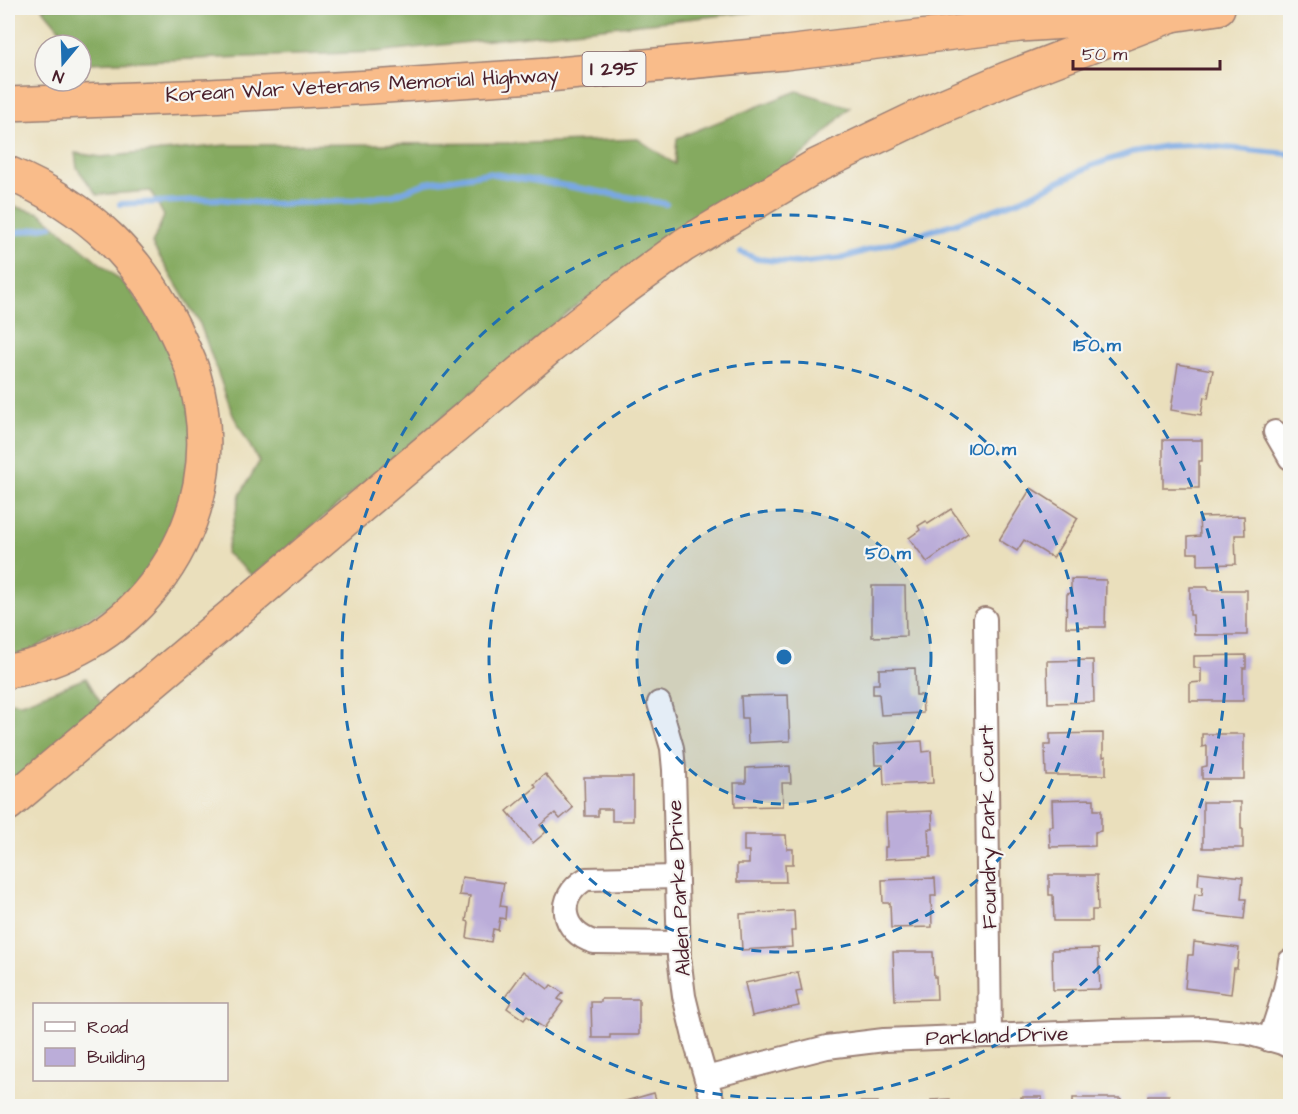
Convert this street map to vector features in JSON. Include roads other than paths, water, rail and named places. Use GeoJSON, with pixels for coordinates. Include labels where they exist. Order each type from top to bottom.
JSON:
{"type":"FeatureCollection","features":[{"type":"Feature","properties":{"kind":"highway","name":"Korean War Veterans Memorial Highway"},"geometry":{"type":"LineString","coordinates":[[8,104],[337,89],[548,75],[785,53],[1020,26],[1172,15],[1218,8]]}},
{"type":"Feature","properties":{"kind":"highway"},"geometry":{"type":"LineString","coordinates":[[8,804],[550,347],[684,245],[814,167],[887,131],[1006,80],[1172,15]]}},
{"type":"Feature","properties":{"kind":"highway"},"geometry":{"type":"LineString","coordinates":[[8,173],[61,200],[85,216],[135,265],[167,312],[193,370],[204,433],[203,471],[191,522],[179,549],[145,598],[115,626],[73,652],[44,663],[8,671]]}},
{"type":"Feature","properties":{"kind":"street"},"geometry":{"type":"LineString","coordinates":[[1275,432],[1290,458]]}},
{"type":"Feature","properties":{"kind":"street","name":"Foundry Park Court"},"geometry":{"type":"LineString","coordinates":[[985,619],[990,1036]]}},
{"type":"Feature","properties":{"kind":"street","name":"Alden Parke Drive"},"geometry":{"type":"LineString","coordinates":[[659,703],[672,748],[674,770],[678,943],[684,996],[714,1107]]}},
{"type":"Feature","properties":{"kind":"street"},"geometry":{"type":"LineString","coordinates":[[676,877],[586,879],[570,891],[565,911],[574,932],[583,939],[594,942],[678,943]]}},
{"type":"Feature","properties":{"kind":"street"},"geometry":{"type":"LineString","coordinates":[[1280,1043],[1282,1000],[1290,961]]}},
{"type":"Feature","properties":{"kind":"street","name":"Parkland Drive"},"geometry":{"type":"LineString","coordinates":[[706,1078],[827,1047],[884,1040],[1207,1029],[1246,1033],[1280,1043]]}},
{"type":"Feature","properties":{"kind":"waterway"},"geometry":{"type":"LineString","coordinates":[[741,252],[757,259],[797,263],[843,258],[965,220],[1023,199],[1091,166],[1132,152],[1166,146],[1197,145],[1290,154]]}},
{"type":"Feature","properties":{"kind":"waterway"},"geometry":{"type":"LineString","coordinates":[[120,204],[217,199],[273,204],[346,201],[394,195],[426,183],[488,173],[666,204]]}},
{"type":"Feature","properties":{"kind":"waterway"},"geometry":{"type":"LineString","coordinates":[[8,234],[51,226]]}}]}
